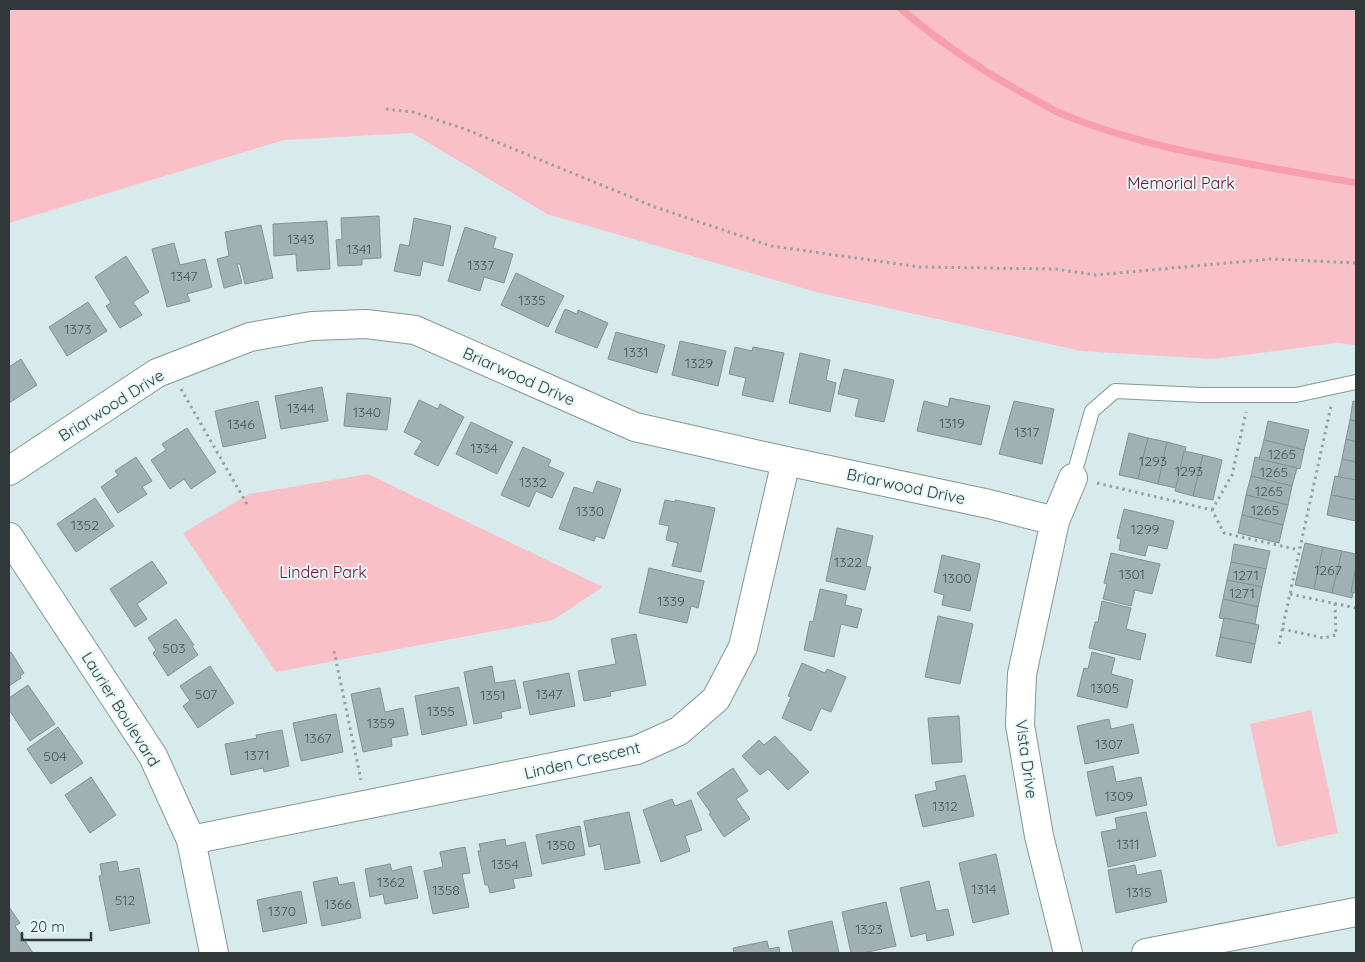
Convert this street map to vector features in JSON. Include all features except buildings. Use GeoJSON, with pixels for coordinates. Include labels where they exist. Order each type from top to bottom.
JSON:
{"type":"FeatureCollection","features":[{"type":"Feature","properties":{"kind":"street","name":"Briarwood Drive"},"geometry":{"type":"LineString","coordinates":[[9,471],[157,373],[169,368],[250,337],[312,326],[366,324],[415,330],[635,427],[786,462],[989,504],[1055,521]]}},
{"type":"Feature","properties":{"kind":"street","name":"Linden Crescent"},"geometry":{"type":"LineString","coordinates":[[191,840],[637,750],[679,731],[716,699],[743,647],[786,462]]}},
{"type":"Feature","properties":{"kind":"street","name":"Vista Drive"},"geometry":{"type":"LineString","coordinates":[[1068,953],[1039,836],[1020,725],[1022,674],[1055,521],[1073,478]]}},
{"type":"Feature","properties":{"kind":"street","name":"Laurier Boulevard"},"geometry":{"type":"LineString","coordinates":[[9,537],[154,756],[191,840],[214,953]]}},
{"type":"Feature","properties":{"kind":"street"},"geometry":{"type":"LineString","coordinates":[[1146,953],[1356,912]]}},
{"type":"Feature","properties":{"kind":"lane"},"geometry":{"type":"LineString","coordinates":[[1073,478],[1092,411],[1115,391],[1201,395],[1296,395],[1356,382]]}},
{"type":"Feature","properties":{"kind":"path"},"geometry":{"type":"LineString","coordinates":[[386,109],[413,112],[465,129],[655,207],[771,246],[920,267],[1055,269],[1096,275],[1272,259],[1356,263]]}},
{"type":"Feature","properties":{"kind":"path"},"geometry":{"type":"LineString","coordinates":[[169,368],[248,506]]}},
{"type":"Feature","properties":{"kind":"path"},"geometry":{"type":"LineString","coordinates":[[1279,644],[1335,386]]}},
{"type":"Feature","properties":{"kind":"path"},"geometry":{"type":"LineString","coordinates":[[1212,510],[1232,475],[1250,395]]}},
{"type":"Feature","properties":{"kind":"path"},"geometry":{"type":"LineString","coordinates":[[1073,478],[1212,510],[1224,533],[1300,550]]}},
{"type":"Feature","properties":{"kind":"path"},"geometry":{"type":"LineString","coordinates":[[1290,594],[1356,608]]}},
{"type":"Feature","properties":{"kind":"path"},"geometry":{"type":"LineString","coordinates":[[1282,629],[1324,638],[1336,635],[1335,603]]}},
{"type":"Feature","properties":{"kind":"path"},"geometry":{"type":"LineString","coordinates":[[334,650],[365,805]]}},
{"type":"Feature","properties":{"kind":"green space","name":"Memorial Park"},"geometry":{"type":"Polygon","coordinates":[[[9,9],[1356,9],[1356,345],[1337,343],[1213,359],[1081,351],[816,292],[547,214],[412,133],[284,140],[9,223],[9,9]]]}},
{"type":"Feature","properties":{"kind":"green space","name":"Linden Park"},"geometry":{"type":"Polygon","coordinates":[[[368,474],[603,587],[553,620],[276,672],[183,533],[249,494],[368,474]]]}},
{"type":"Feature","properties":{"kind":"green space"},"geometry":{"type":"Polygon","coordinates":[[[1311,710],[1338,833],[1277,847],[1250,724],[1311,710]]]}},
{"type":"Feature","properties":{"kind":"waterway"},"geometry":{"type":"LineString","coordinates":[[901,9],[948,46],[980,68],[1062,114],[1097,127],[1170,148],[1356,183]]}}]}
